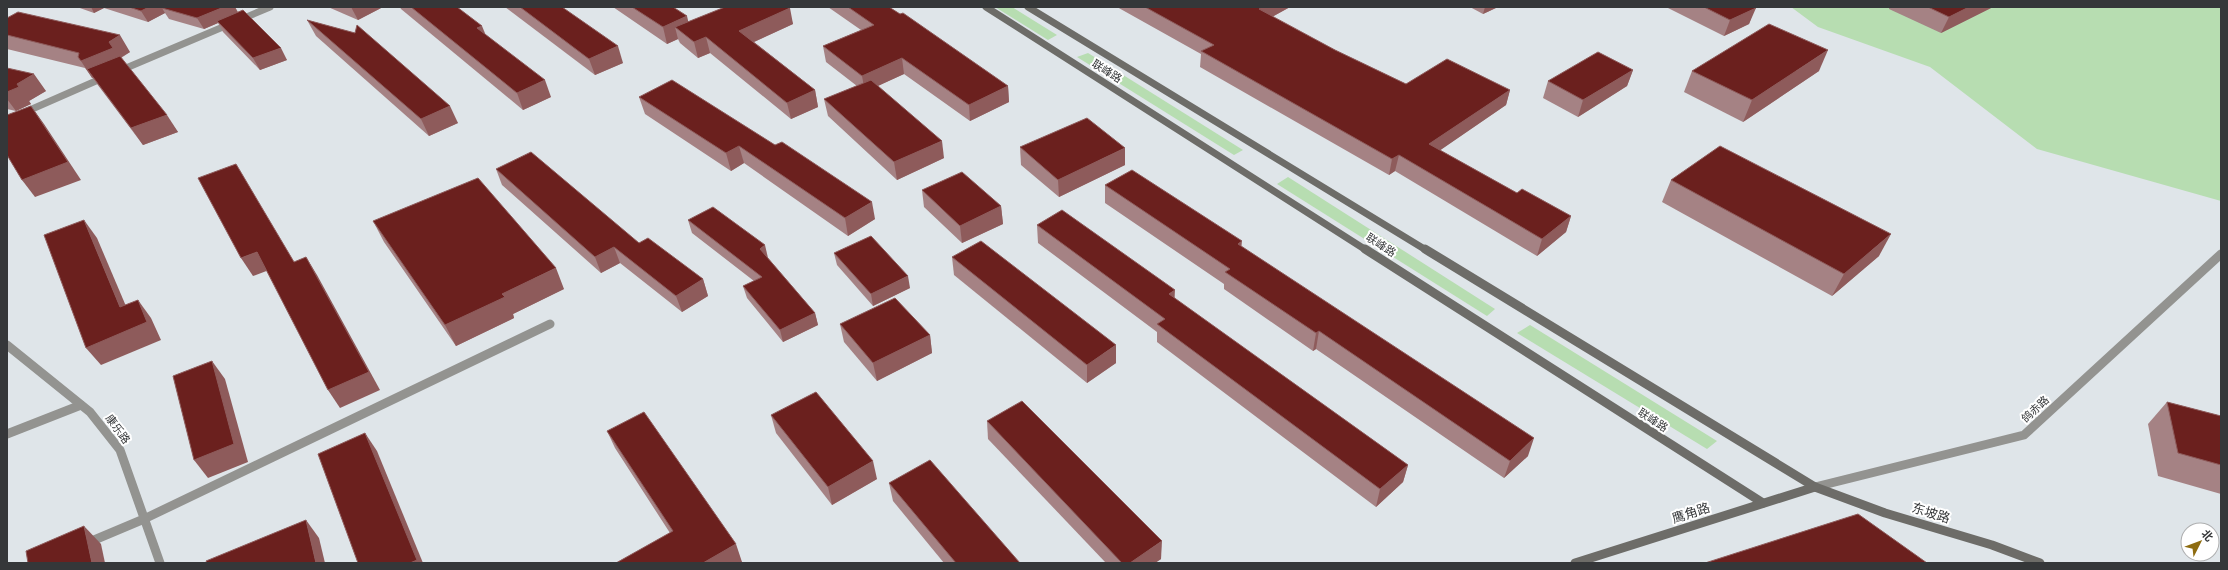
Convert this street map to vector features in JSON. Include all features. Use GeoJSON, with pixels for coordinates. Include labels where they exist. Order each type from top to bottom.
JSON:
{"type":"FeatureCollection","features":[{"type":"Feature","properties":{"kind":"main road","name":"联峰路"},"geometry":{"type":"LineString","coordinates":[[986,7],[1763,503]]}},
{"type":"Feature","properties":{"kind":"main road","name":"联峰路"},"geometry":{"type":"LineString","coordinates":[[1028,7],[1815,487]]}},
{"type":"Feature","properties":{"kind":"main road","name":"鹰角路"},"geometry":{"type":"LineString","coordinates":[[1574,563],[1815,487]]}},
{"type":"Feature","properties":{"kind":"main road","name":"东坡路"},"geometry":{"type":"LineString","coordinates":[[1815,487],[1885,513],[1992,545],[2040,563]]}},
{"type":"Feature","properties":{"kind":"street"},"geometry":{"type":"LineString","coordinates":[[7,120],[270,7]]}},
{"type":"Feature","properties":{"kind":"street","name":"鸽赤路"},"geometry":{"type":"LineString","coordinates":[[1815,487],[2024,435],[2221,254]]}},
{"type":"Feature","properties":{"kind":"street"},"geometry":{"type":"LineString","coordinates":[[75,548],[144,519],[550,324]]}},
{"type":"Feature","properties":{"kind":"street","name":"康乐路"},"geometry":{"type":"LineString","coordinates":[[7,345],[90,412],[120,450],[160,563]]}},
{"type":"Feature","properties":{"kind":"street"},"geometry":{"type":"LineString","coordinates":[[7,434],[81,405]]}},
{"type":"Feature","properties":{"kind":"green space"},"geometry":{"type":"Polygon","coordinates":[[[995,7],[1012,7],[1057,35],[1048,40],[995,7]]]}},
{"type":"Feature","properties":{"kind":"green space"},"geometry":{"type":"Polygon","coordinates":[[[1791,7],[2221,7],[2221,201],[2037,149],[1930,67],[1818,27],[1791,7]]]}},
{"type":"Feature","properties":{"kind":"green space"},"geometry":{"type":"Polygon","coordinates":[[[1088,53],[1243,150],[1234,155],[1077,57],[1088,53]]]}},
{"type":"Feature","properties":{"kind":"green space"},"geometry":{"type":"Polygon","coordinates":[[[1288,177],[1495,309],[1487,316],[1277,184],[1288,177]]]}},
{"type":"Feature","properties":{"kind":"green space"},"geometry":{"type":"Polygon","coordinates":[[[1530,325],[1717,441],[1707,449],[1517,333],[1530,325]]]}},
{"type":"Feature","properties":{"kind":"building"},"geometry":{"type":"Polygon","coordinates":[[[129,7],[149,7],[141,11],[129,7]]]}},
{"type":"Feature","properties":{"kind":"building"},"geometry":{"type":"Polygon","coordinates":[[[224,7],[197,18],[162,8],[224,7]]]}},
{"type":"Feature","properties":{"kind":"building"},"geometry":{"type":"Polygon","coordinates":[[[411,7],[457,7],[482,26],[477,28],[545,80],[517,93],[411,7]]]}},
{"type":"Feature","properties":{"kind":"building"},"geometry":{"type":"Polygon","coordinates":[[[520,7],[562,7],[618,46],[589,59],[520,7]]]}},
{"type":"Feature","properties":{"kind":"building"},"geometry":{"type":"Polygon","coordinates":[[[632,7],[673,7],[687,16],[663,27],[632,7]]]}},
{"type":"Feature","properties":{"kind":"building"},"geometry":{"type":"Polygon","coordinates":[[[725,7],[790,8],[739,31],[815,90],[787,103],[706,37],[694,42],[675,27],[725,7]]]}},
{"type":"Feature","properties":{"kind":"building"},"geometry":{"type":"Polygon","coordinates":[[[848,7],[889,7],[900,14],[903,13],[1008,86],[969,105],[902,58],[862,76],[823,46],[874,25],[848,7]]]}},
{"type":"Feature","properties":{"kind":"building"},"geometry":{"type":"Polygon","coordinates":[[[1145,7],[1263,7],[1259,9],[1335,50],[1406,84],[1447,59],[1510,90],[1429,144],[1517,193],[1522,189],[1571,216],[1542,239],[1399,155],[1392,159],[1201,51],[1214,45],[1145,7]]]}},
{"type":"Feature","properties":{"kind":"building"},"geometry":{"type":"Polygon","coordinates":[[[1704,7],[1755,7],[1756,8],[1730,20],[1704,7]]]}},
{"type":"Feature","properties":{"kind":"building"},"geometry":{"type":"Polygon","coordinates":[[[1928,7],[1969,7],[1949,17],[1928,7]]]}},
{"type":"Feature","properties":{"kind":"building"},"geometry":{"type":"Polygon","coordinates":[[[243,10],[281,48],[253,58],[217,21],[243,10]]]}},
{"type":"Feature","properties":{"kind":"building"},"geometry":{"type":"Polygon","coordinates":[[[18,12],[120,35],[109,42],[113,48],[81,61],[78,57],[79,53],[7,35],[7,18],[18,12]]]}},
{"type":"Feature","properties":{"kind":"building"},"geometry":{"type":"Polygon","coordinates":[[[307,20],[355,33],[357,25],[450,106],[421,119],[307,20]]]}},
{"type":"Feature","properties":{"kind":"building"},"geometry":{"type":"Polygon","coordinates":[[[1769,24],[1828,50],[1752,100],[1692,71],[1769,24]]]}},
{"type":"Feature","properties":{"kind":"building"},"geometry":{"type":"Polygon","coordinates":[[[1598,52],[1633,70],[1583,100],[1548,81],[1598,52]]]}},
{"type":"Feature","properties":{"kind":"building"},"geometry":{"type":"Polygon","coordinates":[[[120,56],[167,115],[131,128],[87,69],[120,56]]]}},
{"type":"Feature","properties":{"kind":"building"},"geometry":{"type":"Polygon","coordinates":[[[7,68],[34,74],[17,84],[19,87],[7,92],[7,68]]]}},
{"type":"Feature","properties":{"kind":"building"},"geometry":{"type":"Polygon","coordinates":[[[672,80],[775,145],[782,142],[872,202],[845,218],[739,146],[726,153],[639,97],[672,80]]]}},
{"type":"Feature","properties":{"kind":"building"},"geometry":{"type":"Polygon","coordinates":[[[871,80],[942,141],[894,162],[824,99],[871,80]]]}},
{"type":"Feature","properties":{"kind":"building"},"geometry":{"type":"Polygon","coordinates":[[[31,106],[68,162],[22,180],[7,155],[7,115],[31,106]]]}},
{"type":"Feature","properties":{"kind":"building"},"geometry":{"type":"Polygon","coordinates":[[[1087,118],[1125,148],[1058,180],[1020,147],[1087,118]]]}},
{"type":"Feature","properties":{"kind":"building"},"geometry":{"type":"Polygon","coordinates":[[[1720,146],[1891,234],[1844,274],[1671,180],[1720,146]]]}},
{"type":"Feature","properties":{"kind":"building"},"geometry":{"type":"Polygon","coordinates":[[[531,152],[639,243],[648,238],[703,279],[676,296],[614,247],[595,257],[496,169],[531,152]]]}},
{"type":"Feature","properties":{"kind":"building"},"geometry":{"type":"Polygon","coordinates":[[[236,164],[294,262],[306,257],[369,372],[328,390],[257,252],[241,258],[198,178],[236,164]]]}},
{"type":"Feature","properties":{"kind":"building"},"geometry":{"type":"Polygon","coordinates":[[[1132,170],[1242,241],[1238,244],[1534,438],[1510,461],[1319,331],[1316,333],[1225,272],[1230,269],[1105,185],[1132,170]]]}},
{"type":"Feature","properties":{"kind":"building"},"geometry":{"type":"Polygon","coordinates":[[[962,172],[1001,206],[960,226],[922,190],[962,172]]]}},
{"type":"Feature","properties":{"kind":"building"},"geometry":{"type":"Polygon","coordinates":[[[478,178],[556,268],[502,294],[505,297],[445,325],[373,221],[478,178]]]}},
{"type":"Feature","properties":{"kind":"building"},"geometry":{"type":"Polygon","coordinates":[[[713,207],[765,245],[760,249],[815,313],[780,330],[743,286],[762,277],[688,220],[713,207]]]}},
{"type":"Feature","properties":{"kind":"building"},"geometry":{"type":"Polygon","coordinates":[[[1062,210],[1175,290],[1169,294],[1408,465],[1380,489],[1157,324],[1165,319],[1037,225],[1062,210]]]}},
{"type":"Feature","properties":{"kind":"building"},"geometry":{"type":"Polygon","coordinates":[[[84,220],[120,307],[138,300],[147,322],[86,348],[44,235],[84,220]]]}},
{"type":"Feature","properties":{"kind":"building"},"geometry":{"type":"Polygon","coordinates":[[[871,236],[908,276],[871,294],[834,253],[871,236]]]}},
{"type":"Feature","properties":{"kind":"building"},"geometry":{"type":"Polygon","coordinates":[[[981,241],[1116,345],[1087,365],[952,257],[981,241]]]}},
{"type":"Feature","properties":{"kind":"building"},"geometry":{"type":"Polygon","coordinates":[[[895,298],[930,335],[873,363],[840,324],[895,298]]]}},
{"type":"Feature","properties":{"kind":"building"},"geometry":{"type":"Polygon","coordinates":[[[212,361],[234,444],[194,460],[173,376],[212,361]]]}},
{"type":"Feature","properties":{"kind":"building"},"geometry":{"type":"Polygon","coordinates":[[[816,392],[873,461],[828,487],[771,415],[816,392]]]}},
{"type":"Feature","properties":{"kind":"building"},"geometry":{"type":"Polygon","coordinates":[[[1022,401],[1162,541],[1130,563],[1122,563],[987,421],[1022,401]]]}},
{"type":"Feature","properties":{"kind":"building"},"geometry":{"type":"Polygon","coordinates":[[[2167,402],[2221,416],[2221,465],[2178,453],[2167,402]]]}},
{"type":"Feature","properties":{"kind":"building"},"geometry":{"type":"Polygon","coordinates":[[[644,412],[736,544],[703,563],[616,563],[673,531],[607,431],[644,412]]]}},
{"type":"Feature","properties":{"kind":"building"},"geometry":{"type":"Polygon","coordinates":[[[365,433],[417,560],[410,563],[358,563],[318,454],[365,433]]]}},
{"type":"Feature","properties":{"kind":"building"},"geometry":{"type":"Polygon","coordinates":[[[930,460],[1020,563],[956,563],[889,483],[930,460]]]}},
{"type":"Feature","properties":{"kind":"building"},"geometry":{"type":"Polygon","coordinates":[[[1858,514],[1927,563],[1705,563],[1858,514]]]}},
{"type":"Feature","properties":{"kind":"building"},"geometry":{"type":"Polygon","coordinates":[[[306,520],[316,563],[207,563],[206,561],[306,520]]]}},
{"type":"Feature","properties":{"kind":"building"},"geometry":{"type":"Polygon","coordinates":[[[84,526],[92,563],[28,563],[26,551],[84,526]]]}}]}
